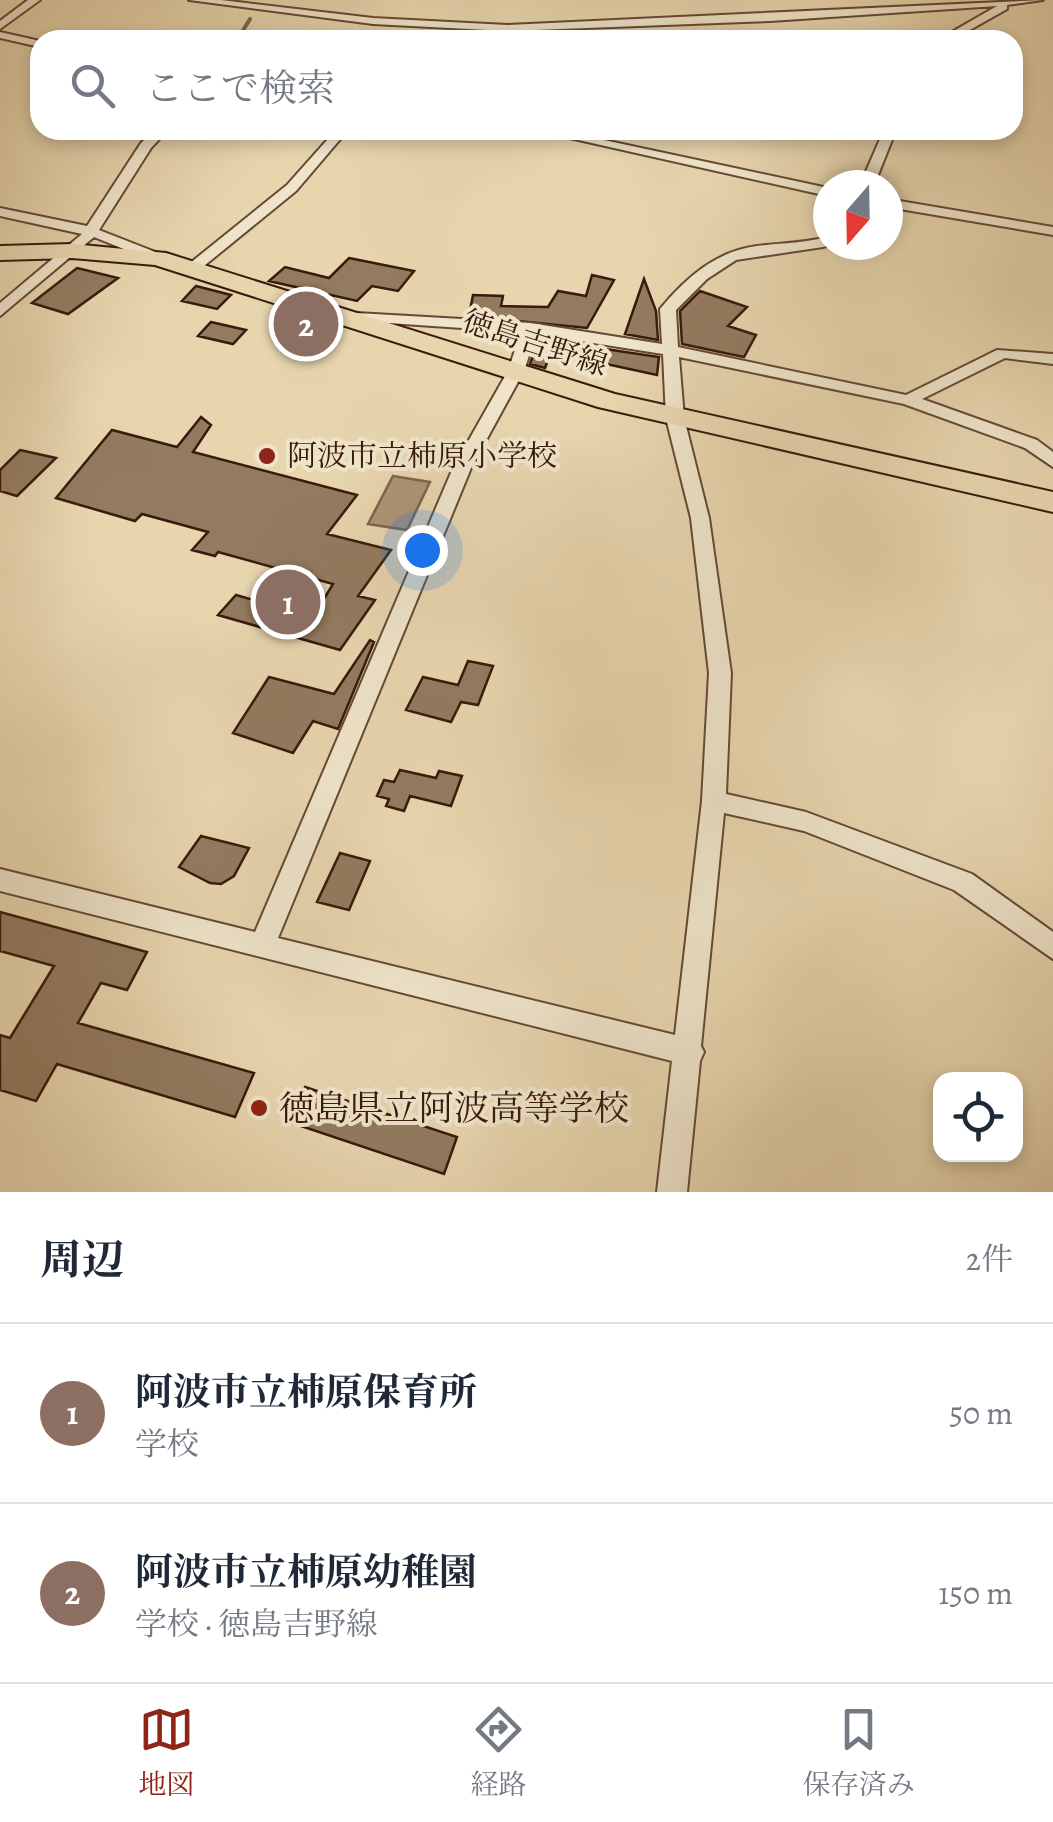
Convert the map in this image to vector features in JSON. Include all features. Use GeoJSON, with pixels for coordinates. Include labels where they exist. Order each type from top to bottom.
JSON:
{"type":"FeatureCollection","features":[{"type":"Feature","properties":{"kind":"main road","name":"徳島吉野線"},"geometry":{"type":"LineString","coordinates":[[0,253],[81,241],[158,258],[675,418],[1053,502]]}},
{"type":"Feature","properties":{"kind":"street"},"geometry":{"type":"LineString","coordinates":[[0,26],[35,0]]}},
{"type":"Feature","properties":{"kind":"street"},"geometry":{"type":"LineString","coordinates":[[194,0],[473,28],[770,18],[1038,0]]}},
{"type":"Feature","properties":{"kind":"street"},"geometry":{"type":"LineString","coordinates":[[958,30],[1014,2]]}},
{"type":"Feature","properties":{"kind":"street"},"geometry":{"type":"LineString","coordinates":[[0,36],[30,42]]}},
{"type":"Feature","properties":{"kind":"street"},"geometry":{"type":"LineString","coordinates":[[0,311],[81,241],[152,140]]}},
{"type":"Feature","properties":{"kind":"street"},"geometry":{"type":"LineString","coordinates":[[194,267],[281,201],[312,171],[335,140]]}},
{"type":"Feature","properties":{"kind":"street"},"geometry":{"type":"LineString","coordinates":[[586,140],[813,189]]}},
{"type":"Feature","properties":{"kind":"street"},"geometry":{"type":"LineString","coordinates":[[873,170],[886,140]]}},
{"type":"Feature","properties":{"kind":"street"},"geometry":{"type":"LineString","coordinates":[[903,205],[1053,231]]}},
{"type":"Feature","properties":{"kind":"street"},"geometry":{"type":"LineString","coordinates":[[0,212],[81,241]]}},
{"type":"Feature","properties":{"kind":"street"},"geometry":{"type":"LineString","coordinates":[[672,1192],[714,801],[720,673],[700,518],[675,418],[668,309],[714,265],[741,253],[813,246]]}},
{"type":"Feature","properties":{"kind":"street"},"geometry":{"type":"LineString","coordinates":[[344,315],[530,328],[668,350],[908,400],[1031,444],[1053,461]]}},
{"type":"Feature","properties":{"kind":"street"},"geometry":{"type":"LineString","coordinates":[[263,944],[462,468],[516,371],[530,328]]}},
{"type":"Feature","properties":{"kind":"street"},"geometry":{"type":"LineString","coordinates":[[908,400],[1003,354],[1053,358]]}},
{"type":"Feature","properties":{"kind":"street"},"geometry":{"type":"LineString","coordinates":[[714,801],[806,822],[963,882],[1053,947]]}},
{"type":"Feature","properties":{"kind":"street"},"geometry":{"type":"LineString","coordinates":[[0,880],[690,1052]]}},
{"type":"Feature","properties":{"kind":"shaded area"},"geometry":{"type":"Polygon","coordinates":[[[393,476],[430,482],[407,530],[368,524],[393,476]]]}},
{"type":"Feature","properties":{"kind":"building"},"geometry":{"type":"Polygon","coordinates":[[[349,258],[414,271],[398,291],[372,286],[357,301],[269,281],[285,267],[329,278],[349,258]]]}},
{"type":"Feature","properties":{"kind":"building"},"geometry":{"type":"Polygon","coordinates":[[[77,268],[118,278],[68,314],[32,303],[77,268]]]}},
{"type":"Feature","properties":{"kind":"building"},"geometry":{"type":"Polygon","coordinates":[[[592,275],[614,280],[587,328],[469,316],[473,295],[503,296],[501,306],[548,307],[558,291],[586,296],[592,275]]]}},
{"type":"Feature","properties":{"kind":"building"},"geometry":{"type":"Polygon","coordinates":[[[644,279],[656,311],[658,340],[625,334],[644,279]]]}},
{"type":"Feature","properties":{"kind":"building"},"geometry":{"type":"Polygon","coordinates":[[[196,286],[231,295],[217,309],[182,301],[196,286]]]}},
{"type":"Feature","properties":{"kind":"building"},"geometry":{"type":"Polygon","coordinates":[[[700,291],[747,307],[728,326],[756,335],[744,357],[682,344],[680,311],[700,291]]]}},
{"type":"Feature","properties":{"kind":"building"},"geometry":{"type":"Polygon","coordinates":[[[211,322],[246,330],[233,344],[198,336],[211,322]]]}},
{"type":"Feature","properties":{"kind":"building"},"geometry":{"type":"Polygon","coordinates":[[[539,338],[578,344],[573,353],[552,350],[545,368],[530,364],[539,338]]]}},
{"type":"Feature","properties":{"kind":"building"},"geometry":{"type":"Polygon","coordinates":[[[585,346],[659,357],[657,375],[583,359],[585,346]]]}},
{"type":"Feature","properties":{"kind":"building"},"geometry":{"type":"Polygon","coordinates":[[[201,417],[211,425],[193,452],[357,495],[327,534],[391,550],[358,596],[375,600],[340,650],[218,615],[236,595],[313,617],[333,584],[218,552],[215,556],[192,550],[208,532],[142,514],[135,521],[56,498],[112,430],[177,447],[201,417]]]}},
{"type":"Feature","properties":{"kind":"building"},"geometry":{"type":"Polygon","coordinates":[[[20,450],[56,458],[17,496],[0,491],[0,470],[20,450]]]}},
{"type":"Feature","properties":{"kind":"building"},"geometry":{"type":"Polygon","coordinates":[[[370,640],[374,642],[338,729],[313,721],[293,753],[233,733],[269,677],[334,694],[370,640]]]}},
{"type":"Feature","properties":{"kind":"building"},"geometry":{"type":"Polygon","coordinates":[[[468,661],[493,666],[478,705],[461,702],[451,722],[406,710],[423,677],[458,685],[468,661]]]}},
{"type":"Feature","properties":{"kind":"building"},"geometry":{"type":"Polygon","coordinates":[[[400,770],[436,778],[439,771],[462,776],[451,806],[410,796],[404,811],[386,806],[389,799],[377,796],[384,780],[394,782],[400,770]]]}},
{"type":"Feature","properties":{"kind":"building"},"geometry":{"type":"Polygon","coordinates":[[[201,836],[249,848],[234,876],[221,884],[210,883],[179,867],[201,836]]]}},
{"type":"Feature","properties":{"kind":"building"},"geometry":{"type":"Polygon","coordinates":[[[340,853],[370,861],[349,910],[317,902],[340,853]]]}},
{"type":"Feature","properties":{"kind":"building"},"geometry":{"type":"Polygon","coordinates":[[[0,912],[147,952],[127,990],[101,983],[78,1023],[254,1073],[235,1117],[57,1064],[36,1101],[0,1090],[0,1035],[10,1038],[54,966],[0,951],[0,912]]]}},
{"type":"Feature","properties":{"kind":"building"},"geometry":{"type":"Polygon","coordinates":[[[305,1087],[457,1137],[444,1174],[289,1122],[305,1087]]]}},
{"type":"Feature","properties":{"kind":"waterway"},"geometry":{"type":"LineString","coordinates":[[243,30],[250,19]]}},
{"type":"Feature","properties":{"kind":"place","name":"阿波市立柿原幼稚園"},"geometry":{"type":"Point","coordinates":[306,324]}},
{"type":"Feature","properties":{"kind":"place","name":"阿波市立柿原小学校"},"geometry":{"type":"Point","coordinates":[267,456]}},
{"type":"Feature","properties":{"kind":"place","name":"阿波市立柿原保育所"},"geometry":{"type":"Point","coordinates":[288,602]}},
{"type":"Feature","properties":{"kind":"place","name":"徳島県立阿波高等学校"},"geometry":{"type":"Point","coordinates":[259,1108]}}]}
